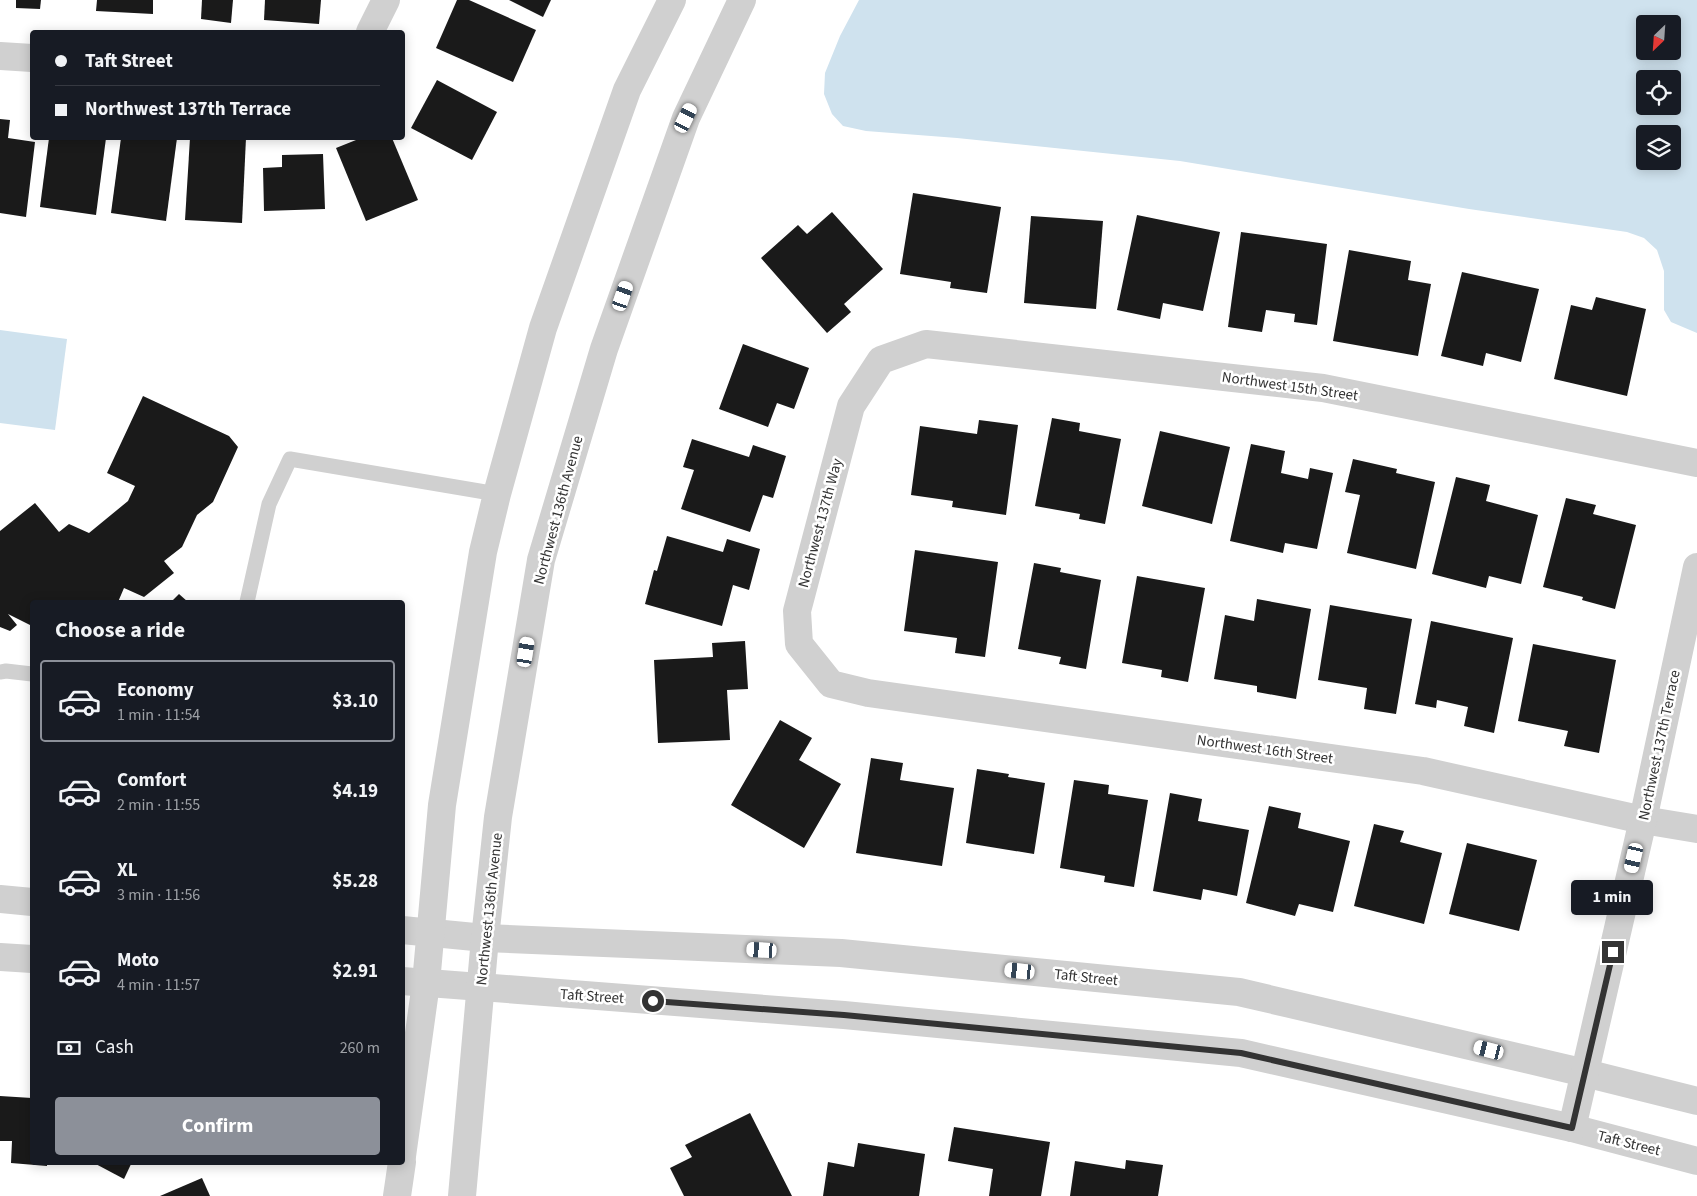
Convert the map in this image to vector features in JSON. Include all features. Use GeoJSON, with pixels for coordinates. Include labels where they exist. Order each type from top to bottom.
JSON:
{"type":"FeatureCollection","features":[{"type":"Feature","properties":{"kind":"street"},"geometry":{"type":"LineString","coordinates":[[371,30],[386,0]]}},
{"type":"Feature","properties":{"kind":"street"},"geometry":{"type":"LineString","coordinates":[[405,1112],[414,982],[431,932],[442,805],[483,552],[543,328],[627,90],[672,0]]}},
{"type":"Feature","properties":{"kind":"street","name":"Northwest 136th Avenue"},"geometry":{"type":"LineString","coordinates":[[462,1196],[480,988],[498,817],[541,560],[604,349],[686,118],[742,0]]}},
{"type":"Feature","properties":{"kind":"street"},"geometry":{"type":"LineString","coordinates":[[0,56],[30,58]]}},
{"type":"Feature","properties":{"kind":"street","name":"Northwest 15th Street"},"geometry":{"type":"LineString","coordinates":[[881,360],[926,344],[1323,388],[1697,463]]}},
{"type":"Feature","properties":{"kind":"street","name":"Northwest 137th Way"},"geometry":{"type":"LineString","coordinates":[[831,684],[799,644],[797,611],[851,406],[881,360]]}},
{"type":"Feature","properties":{"kind":"street","name":"Northwest 137th Terrace"},"geometry":{"type":"LineString","coordinates":[[1572,1128],[1643,820],[1697,566]]}},
{"type":"Feature","properties":{"kind":"street","name":"Northwest 16th Street"},"geometry":{"type":"LineString","coordinates":[[831,684],[868,693],[1423,771],[1643,820],[1697,829]]}},
{"type":"Feature","properties":{"kind":"street"},"geometry":{"type":"LineString","coordinates":[[0,899],[30,902]]}},
{"type":"Feature","properties":{"kind":"street","name":"Taft Street"},"geometry":{"type":"LineString","coordinates":[[405,930],[485,938],[841,953],[1239,992],[1697,1101]]}},
{"type":"Feature","properties":{"kind":"street"},"geometry":{"type":"LineString","coordinates":[[0,958],[30,960]]}},
{"type":"Feature","properties":{"kind":"street","name":"Taft Street"},"geometry":{"type":"LineString","coordinates":[[414,982],[844,1015],[1241,1053],[1572,1128],[1697,1161]]}},
{"type":"Feature","properties":{"kind":"street"},"geometry":{"type":"LineString","coordinates":[[397,1196],[402,1165]]}},
{"type":"Feature","properties":{"kind":"lane"},"geometry":{"type":"LineString","coordinates":[[247,600],[268,504],[290,458],[497,494]]}},
{"type":"Feature","properties":{"kind":"lane"},"geometry":{"type":"LineString","coordinates":[[0,672],[30,674]]}},
{"type":"Feature","properties":{"kind":"water"},"geometry":{"type":"Polygon","coordinates":[[[859,0],[1697,0],[1697,333],[1671,322],[1664,310],[1664,271],[1657,250],[1644,238],[1627,232],[1469,209],[1180,161],[957,138],[866,131],[843,126],[832,114],[824,94],[825,73],[840,36],[859,0]]]}},
{"type":"Feature","properties":{"kind":"water"},"geometry":{"type":"Polygon","coordinates":[[[0,330],[67,339],[55,430],[0,423],[0,330]]]}},
{"type":"Feature","properties":{"kind":"building"},"geometry":{"type":"Polygon","coordinates":[[[16,0],[41,0],[40,9],[16,8],[16,0]]]}},
{"type":"Feature","properties":{"kind":"building"},"geometry":{"type":"Polygon","coordinates":[[[97,0],[153,0],[153,14],[96,11],[97,0]]]}},
{"type":"Feature","properties":{"kind":"building"},"geometry":{"type":"Polygon","coordinates":[[[202,0],[233,0],[231,23],[201,19],[202,0]]]}},
{"type":"Feature","properties":{"kind":"building"},"geometry":{"type":"Polygon","coordinates":[[[265,0],[321,0],[319,24],[264,20],[265,0]]]}},
{"type":"Feature","properties":{"kind":"building"},"geometry":{"type":"Polygon","coordinates":[[[457,0],[469,0],[536,30],[513,82],[436,48],[457,0]]]}},
{"type":"Feature","properties":{"kind":"building"},"geometry":{"type":"Polygon","coordinates":[[[509,0],[551,0],[543,17],[509,0]]]}},
{"type":"Feature","properties":{"kind":"building"},"geometry":{"type":"Polygon","coordinates":[[[437,80],[497,112],[472,160],[411,128],[437,80]]]}},
{"type":"Feature","properties":{"kind":"building"},"geometry":{"type":"Polygon","coordinates":[[[0,119],[10,120],[8,138],[35,142],[26,217],[0,213],[0,119]]]}},
{"type":"Feature","properties":{"kind":"building"},"geometry":{"type":"Polygon","coordinates":[[[49,140],[106,140],[96,215],[40,207],[49,140]]]}},
{"type":"Feature","properties":{"kind":"building"},"geometry":{"type":"Polygon","coordinates":[[[121,140],[177,140],[166,221],[111,213],[121,140]]]}},
{"type":"Feature","properties":{"kind":"building"},"geometry":{"type":"Polygon","coordinates":[[[190,140],[246,140],[242,223],[185,220],[190,140]]]}},
{"type":"Feature","properties":{"kind":"building"},"geometry":{"type":"Polygon","coordinates":[[[356,140],[393,140],[418,200],[366,221],[336,148],[356,140]]]}},
{"type":"Feature","properties":{"kind":"building"},"geometry":{"type":"Polygon","coordinates":[[[323,154],[325,209],[264,211],[263,168],[282,167],[282,155],[323,154]]]}},
{"type":"Feature","properties":{"kind":"building"},"geometry":{"type":"Polygon","coordinates":[[[913,193],[1001,207],[987,293],[950,288],[951,282],[900,274],[913,193]]]}},
{"type":"Feature","properties":{"kind":"building"},"geometry":{"type":"Polygon","coordinates":[[[832,212],[883,269],[844,304],[851,312],[827,333],[761,258],[798,225],[807,234],[832,212]]]}},
{"type":"Feature","properties":{"kind":"building"},"geometry":{"type":"Polygon","coordinates":[[[1137,215],[1220,232],[1203,311],[1163,303],[1160,319],[1117,310],[1137,215]]]}},
{"type":"Feature","properties":{"kind":"building"},"geometry":{"type":"Polygon","coordinates":[[[1031,216],[1103,221],[1096,309],[1024,303],[1031,216]]]}},
{"type":"Feature","properties":{"kind":"building"},"geometry":{"type":"Polygon","coordinates":[[[1241,232],[1327,244],[1317,325],[1294,322],[1295,314],[1266,310],[1262,332],[1228,327],[1241,232]]]}},
{"type":"Feature","properties":{"kind":"building"},"geometry":{"type":"Polygon","coordinates":[[[1349,250],[1411,261],[1408,280],[1431,284],[1418,356],[1333,341],[1349,250]]]}},
{"type":"Feature","properties":{"kind":"building"},"geometry":{"type":"Polygon","coordinates":[[[1462,272],[1539,289],[1521,362],[1486,353],[1483,366],[1441,356],[1462,272]]]}},
{"type":"Feature","properties":{"kind":"building"},"geometry":{"type":"Polygon","coordinates":[[[1596,297],[1646,309],[1627,396],[1554,379],[1571,305],[1592,310],[1596,297]]]}},
{"type":"Feature","properties":{"kind":"building"},"geometry":{"type":"Polygon","coordinates":[[[743,344],[809,368],[794,409],[777,403],[768,427],[719,409],[743,344]]]}},
{"type":"Feature","properties":{"kind":"building"},"geometry":{"type":"Polygon","coordinates":[[[143,396],[229,436],[238,447],[213,502],[197,515],[182,547],[164,561],[174,573],[144,597],[124,588],[119,600],[30,600],[30,625],[8,614],[17,625],[10,631],[0,627],[0,531],[35,503],[59,532],[69,524],[89,533],[128,501],[135,486],[107,473],[143,396]]]}},
{"type":"Feature","properties":{"kind":"building"},"geometry":{"type":"Polygon","coordinates":[[[1052,418],[1080,423],[1079,431],[1121,439],[1105,524],[1079,519],[1080,514],[1035,506],[1052,418]]]}},
{"type":"Feature","properties":{"kind":"building"},"geometry":{"type":"Polygon","coordinates":[[[979,420],[1018,425],[1006,515],[952,507],[953,501],[911,495],[920,426],[977,434],[979,420]]]}},
{"type":"Feature","properties":{"kind":"building"},"geometry":{"type":"Polygon","coordinates":[[[1160,431],[1230,447],[1212,524],[1142,506],[1160,431]]]}},
{"type":"Feature","properties":{"kind":"building"},"geometry":{"type":"Polygon","coordinates":[[[692,439],[749,457],[753,445],[786,456],[773,498],[763,495],[750,532],[681,509],[694,470],[683,467],[692,439]]]}},
{"type":"Feature","properties":{"kind":"building"},"geometry":{"type":"Polygon","coordinates":[[[1251,444],[1285,451],[1281,473],[1308,479],[1310,468],[1333,473],[1317,549],[1285,543],[1283,553],[1230,541],[1251,444]]]}},
{"type":"Feature","properties":{"kind":"building"},"geometry":{"type":"Polygon","coordinates":[[[1353,459],[1397,469],[1396,473],[1435,482],[1416,569],[1347,553],[1360,495],[1345,492],[1353,459]]]}},
{"type":"Feature","properties":{"kind":"building"},"geometry":{"type":"Polygon","coordinates":[[[1456,477],[1490,485],[1486,501],[1538,515],[1521,584],[1489,576],[1486,588],[1432,574],[1456,477]]]}},
{"type":"Feature","properties":{"kind":"building"},"geometry":{"type":"Polygon","coordinates":[[[1566,498],[1596,505],[1593,514],[1636,525],[1615,609],[1582,600],[1583,597],[1543,587],[1566,498]]]}},
{"type":"Feature","properties":{"kind":"building"},"geometry":{"type":"Polygon","coordinates":[[[667,536],[723,552],[727,539],[760,549],[749,590],[733,585],[722,626],[645,604],[654,570],[657,571],[667,536]]]}},
{"type":"Feature","properties":{"kind":"building"},"geometry":{"type":"Polygon","coordinates":[[[915,550],[998,562],[985,657],[955,653],[957,638],[904,631],[915,550]]]}},
{"type":"Feature","properties":{"kind":"building"},"geometry":{"type":"Polygon","coordinates":[[[1034,563],[1061,568],[1060,572],[1101,580],[1086,669],[1059,664],[1061,657],[1018,649],[1034,563]]]}},
{"type":"Feature","properties":{"kind":"building"},"geometry":{"type":"Polygon","coordinates":[[[1137,576],[1205,588],[1188,682],[1161,677],[1162,670],[1122,663],[1137,576]]]}},
{"type":"Feature","properties":{"kind":"building"},"geometry":{"type":"Polygon","coordinates":[[[179,594],[186,600],[173,600],[179,594]]]}},
{"type":"Feature","properties":{"kind":"building"},"geometry":{"type":"Polygon","coordinates":[[[1257,599],[1311,609],[1296,699],[1257,692],[1257,686],[1214,679],[1225,615],[1254,621],[1257,599]]]}},
{"type":"Feature","properties":{"kind":"building"},"geometry":{"type":"Polygon","coordinates":[[[1330,605],[1412,619],[1396,714],[1364,709],[1367,688],[1318,680],[1330,605]]]}},
{"type":"Feature","properties":{"kind":"building"},"geometry":{"type":"Polygon","coordinates":[[[1431,621],[1513,638],[1494,733],[1464,726],[1468,707],[1437,700],[1436,708],[1415,704],[1431,621]]]}},
{"type":"Feature","properties":{"kind":"building"},"geometry":{"type":"Polygon","coordinates":[[[745,641],[748,689],[727,690],[730,740],[658,743],[654,660],[713,657],[712,643],[745,641]]]}},
{"type":"Feature","properties":{"kind":"building"},"geometry":{"type":"Polygon","coordinates":[[[1533,644],[1616,660],[1599,753],[1564,746],[1568,731],[1518,721],[1533,644]]]}},
{"type":"Feature","properties":{"kind":"building"},"geometry":{"type":"Polygon","coordinates":[[[780,720],[812,738],[799,760],[841,784],[804,848],[731,805],[780,720]]]}},
{"type":"Feature","properties":{"kind":"building"},"geometry":{"type":"Polygon","coordinates":[[[871,758],[903,763],[900,780],[954,788],[942,866],[856,853],[871,758]]]}},
{"type":"Feature","properties":{"kind":"building"},"geometry":{"type":"Polygon","coordinates":[[[977,769],[1009,774],[1008,777],[1045,783],[1034,854],[966,843],[977,769]]]}},
{"type":"Feature","properties":{"kind":"building"},"geometry":{"type":"Polygon","coordinates":[[[1074,780],[1109,785],[1108,794],[1148,800],[1134,887],[1104,882],[1105,876],[1060,868],[1074,780]]]}},
{"type":"Feature","properties":{"kind":"building"},"geometry":{"type":"Polygon","coordinates":[[[1170,793],[1202,799],[1198,821],[1249,830],[1237,896],[1203,889],[1201,900],[1153,891],[1170,793]]]}},
{"type":"Feature","properties":{"kind":"building"},"geometry":{"type":"Polygon","coordinates":[[[1269,806],[1301,813],[1298,828],[1350,841],[1333,912],[1299,904],[1295,916],[1246,903],[1269,806]]]}},
{"type":"Feature","properties":{"kind":"building"},"geometry":{"type":"Polygon","coordinates":[[[1374,824],[1404,831],[1400,842],[1442,853],[1424,924],[1354,906],[1374,824]]]}},
{"type":"Feature","properties":{"kind":"building"},"geometry":{"type":"Polygon","coordinates":[[[1467,843],[1537,860],[1519,931],[1449,914],[1467,843]]]}},
{"type":"Feature","properties":{"kind":"building"},"geometry":{"type":"Polygon","coordinates":[[[0,1096],[30,1098],[30,1165],[11,1163],[12,1141],[0,1141],[0,1096]]]}},
{"type":"Feature","properties":{"kind":"building"},"geometry":{"type":"Polygon","coordinates":[[[750,1113],[792,1196],[684,1196],[670,1168],[692,1157],[685,1145],[750,1113]]]}},
{"type":"Feature","properties":{"kind":"building"},"geometry":{"type":"Polygon","coordinates":[[[954,1127],[1050,1142],[1041,1196],[989,1196],[993,1169],[948,1161],[954,1127]]]}},
{"type":"Feature","properties":{"kind":"building"},"geometry":{"type":"Polygon","coordinates":[[[858,1143],[925,1154],[919,1196],[823,1196],[828,1162],[854,1167],[858,1143]]]}},
{"type":"Feature","properties":{"kind":"building"},"geometry":{"type":"Polygon","coordinates":[[[1126,1160],[1163,1165],[1158,1196],[1070,1196],[1075,1161],[1125,1169],[1126,1160]]]}},
{"type":"Feature","properties":{"kind":"building"},"geometry":{"type":"Polygon","coordinates":[[[98,1165],[131,1165],[124,1179],[98,1165]]]}},
{"type":"Feature","properties":{"kind":"building"},"geometry":{"type":"Polygon","coordinates":[[[202,1178],[210,1196],[160,1196],[202,1178]]]}},
{"type":"Feature","properties":{"kind":"route"},"geometry":{"type":"LineString","coordinates":[[653,1001],[844,1015],[1241,1053],[1572,1128],[1613,952]]}}]}
